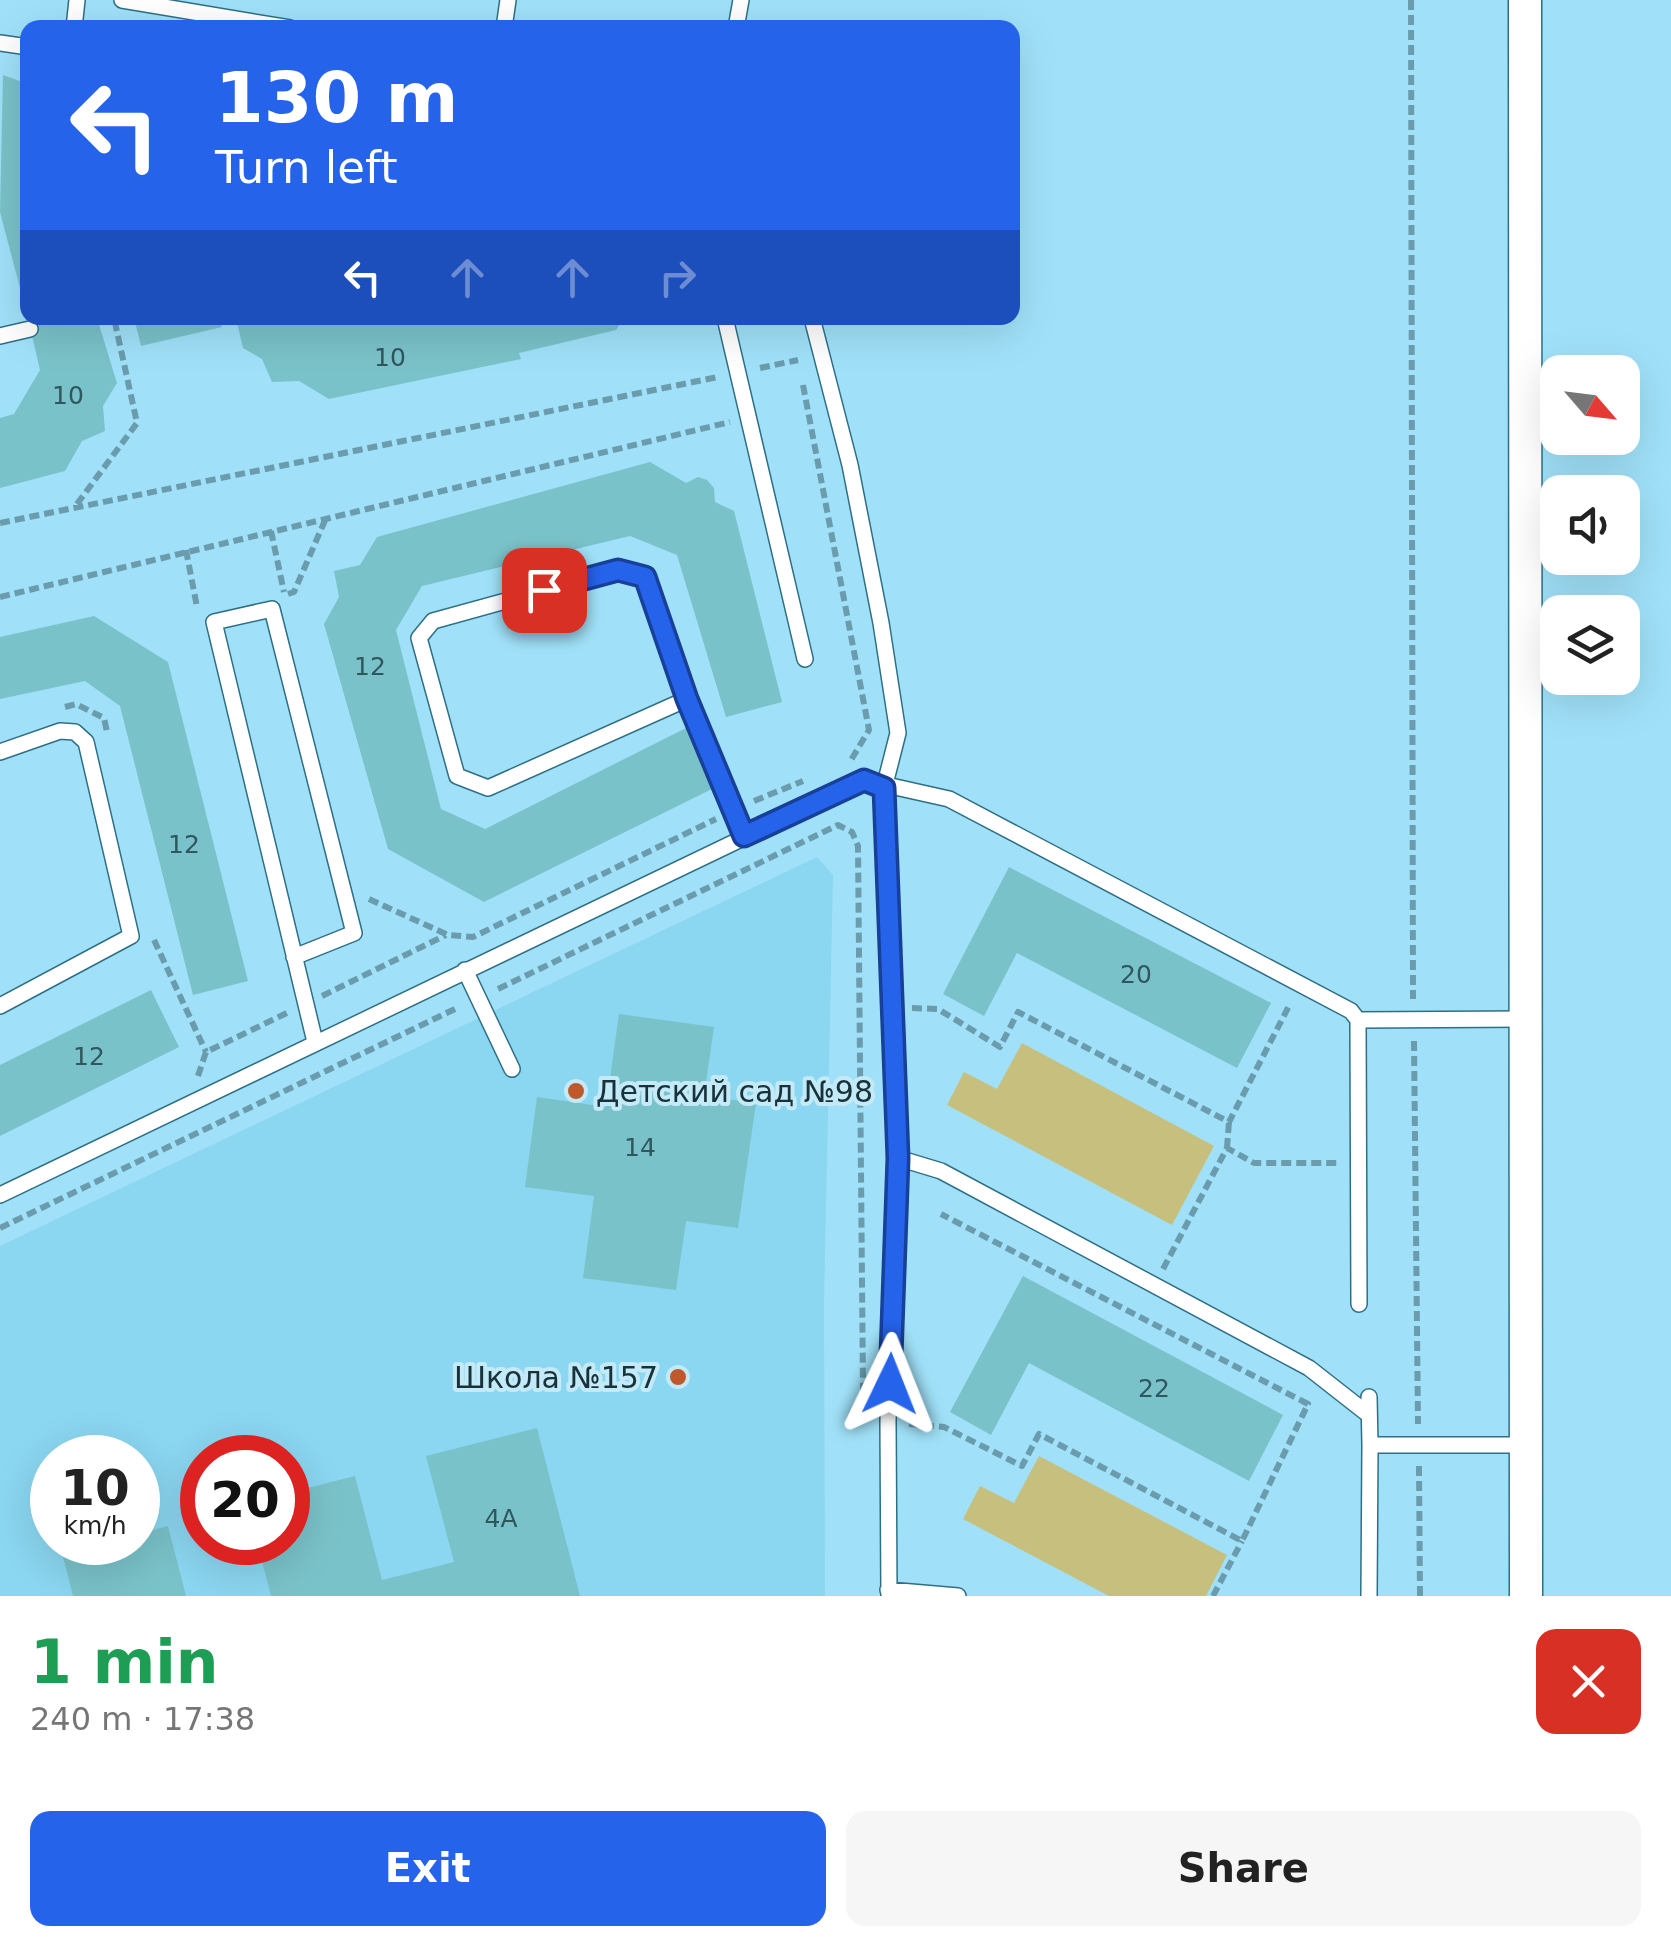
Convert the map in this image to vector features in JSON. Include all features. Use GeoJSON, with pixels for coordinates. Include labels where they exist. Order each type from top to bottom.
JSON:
{"type":"FeatureCollection","features":[{"type":"Feature","properties":{"kind":"street"},"geometry":{"type":"LineString","coordinates":[[1525,0],[1526,1596]]}},
{"type":"Feature","properties":{"kind":"lane"},"geometry":{"type":"LineString","coordinates":[[122,0],[242,20]]}},
{"type":"Feature","properties":{"kind":"lane"},"geometry":{"type":"LineString","coordinates":[[726,325],[805,660]]}},
{"type":"Feature","properties":{"kind":"lane"},"geometry":{"type":"LineString","coordinates":[[814,325],[850,465],[898,733],[884,788],[898,1158],[888,1422],[889,1593],[958,1596]]}},
{"type":"Feature","properties":{"kind":"lane"},"geometry":{"type":"LineString","coordinates":[[0,336],[30,328]]}},
{"type":"Feature","properties":{"kind":"lane"},"geometry":{"type":"LineString","coordinates":[[687,699],[488,788],[457,776],[418,638],[433,620],[618,570],[645,577],[687,699],[744,836]]}},
{"type":"Feature","properties":{"kind":"lane"},"geometry":{"type":"LineString","coordinates":[[294,957],[354,932],[272,609],[214,622],[294,957],[315,1042]]}},
{"type":"Feature","properties":{"kind":"lane"},"geometry":{"type":"LineString","coordinates":[[0,752],[60,731],[75,732],[86,742],[131,936],[0,1006]]}},
{"type":"Feature","properties":{"kind":"lane"},"geometry":{"type":"LineString","coordinates":[[0,1195],[864,780],[884,788],[949,799],[1351,1011],[1358,1020],[1359,1304]]}},
{"type":"Feature","properties":{"kind":"lane"},"geometry":{"type":"LineString","coordinates":[[465,970],[512,1069]]}},
{"type":"Feature","properties":{"kind":"lane"},"geometry":{"type":"LineString","coordinates":[[1358,1020],[1526,1019]]}},
{"type":"Feature","properties":{"kind":"lane"},"geometry":{"type":"LineString","coordinates":[[898,1158],[941,1171],[1152,1288],[1309,1368],[1369,1415]]}},
{"type":"Feature","properties":{"kind":"lane"},"geometry":{"type":"LineString","coordinates":[[1369,1397],[1369,1596]]}},
{"type":"Feature","properties":{"kind":"lane"},"geometry":{"type":"LineString","coordinates":[[1370,1445],[1526,1445]]}},
{"type":"Feature","properties":{"kind":"path"},"geometry":{"type":"LineString","coordinates":[[1411,0],[1420,1596]]}},
{"type":"Feature","properties":{"kind":"path"},"geometry":{"type":"LineString","coordinates":[[76,505],[137,423],[116,325]]}},
{"type":"Feature","properties":{"kind":"path"},"geometry":{"type":"LineString","coordinates":[[794,346],[869,730],[855,758],[837,766]]}},
{"type":"Feature","properties":{"kind":"path"},"geometry":{"type":"LineString","coordinates":[[0,523],[798,360]]}},
{"type":"Feature","properties":{"kind":"path"},"geometry":{"type":"LineString","coordinates":[[0,597],[750,417]]}},
{"type":"Feature","properties":{"kind":"path"},"geometry":{"type":"LineString","coordinates":[[298,611],[294,592],[327,516]]}},
{"type":"Feature","properties":{"kind":"path"},"geometry":{"type":"LineString","coordinates":[[271,531],[285,595],[294,592]]}},
{"type":"Feature","properties":{"kind":"path"},"geometry":{"type":"LineString","coordinates":[[346,897],[366,890],[369,901],[448,934],[473,937],[733,810],[820,773]]}},
{"type":"Feature","properties":{"kind":"path"},"geometry":{"type":"LineString","coordinates":[[0,1228],[838,825],[852,832],[858,846],[863,1398]]}},
{"type":"Feature","properties":{"kind":"path"},"geometry":{"type":"LineString","coordinates":[[206,1052],[448,934]]}},
{"type":"Feature","properties":{"kind":"path"},"geometry":{"type":"LineString","coordinates":[[158,950],[206,1052],[197,1079]]}},
{"type":"Feature","properties":{"kind":"path"},"geometry":{"type":"LineString","coordinates":[[1152,1288],[1227,1148],[1229,1122],[1297,991]]}},
{"type":"Feature","properties":{"kind":"path"},"geometry":{"type":"LineString","coordinates":[[938,1010],[1000,1046],[1018,1012],[1229,1122]]}},
{"type":"Feature","properties":{"kind":"path"},"geometry":{"type":"LineString","coordinates":[[1227,1148],[1254,1163],[1358,1162]]}},
{"type":"Feature","properties":{"kind":"path"},"geometry":{"type":"LineString","coordinates":[[940,1214],[1308,1404],[1213,1596]]}},
{"type":"Feature","properties":{"kind":"path"},"geometry":{"type":"LineString","coordinates":[[888,1422],[944,1427],[1022,1466],[1039,1434],[1242,1542]]}},
{"type":"Feature","properties":{"kind":"shaded area"},"geometry":{"type":"Polygon","coordinates":[[[817,857],[833,875],[824,1303],[825,1596],[0,1596],[0,1246],[817,857]]]}},
{"type":"Feature","properties":{"kind":"shaded area"},"geometry":{"type":"Polygon","coordinates":[[[1022,1043],[1214,1146],[1172,1225],[947,1105],[964,1072],[997,1089],[1022,1043]]]}},
{"type":"Feature","properties":{"kind":"shaded area"},"geometry":{"type":"Polygon","coordinates":[[[1039,1456],[1227,1555],[1206,1596],[1109,1596],[963,1519],[980,1486],[1014,1503],[1039,1456]]]}},
{"type":"Feature","properties":{"kind":"building"},"geometry":{"type":"Polygon","coordinates":[[[3,75],[20,81],[20,288],[0,212],[3,75]]]}},
{"type":"Feature","properties":{"kind":"building"},"geometry":{"type":"Polygon","coordinates":[[[30,325],[99,325],[117,383],[103,406],[105,431],[82,441],[65,471],[0,488],[0,418],[14,414],[40,370],[30,325]]]}},
{"type":"Feature","properties":{"kind":"building"},"geometry":{"type":"Polygon","coordinates":[[[136,325],[222,327],[141,346],[136,325]]]}},
{"type":"Feature","properties":{"kind":"building"},"geometry":{"type":"Polygon","coordinates":[[[238,325],[619,325],[616,330],[519,353],[521,359],[329,399],[299,381],[272,382],[262,359],[243,348],[238,325]]]}},
{"type":"Feature","properties":{"kind":"building"},"geometry":{"type":"Polygon","coordinates":[[[650,462],[686,483],[698,477],[707,480],[714,488],[715,502],[734,511],[782,702],[726,717],[677,555],[630,536],[422,586],[396,630],[441,809],[485,829],[688,727],[718,786],[484,902],[388,849],[324,624],[339,597],[334,571],[360,565],[377,537],[650,462]]]}},
{"type":"Feature","properties":{"kind":"building"},"geometry":{"type":"Polygon","coordinates":[[[94,616],[168,662],[248,981],[193,995],[120,706],[85,681],[0,699],[0,637],[94,616]]]}},
{"type":"Feature","properties":{"kind":"building"},"geometry":{"type":"Polygon","coordinates":[[[1009,867],[1271,1003],[1237,1068],[1017,953],[984,1016],[943,994],[1009,867]]]}},
{"type":"Feature","properties":{"kind":"building"},"geometry":{"type":"Polygon","coordinates":[[[151,990],[179,1047],[0,1136],[0,1065],[151,990]]]}},
{"type":"Feature","properties":{"kind":"building"},"geometry":{"type":"Polygon","coordinates":[[[619,1014],[714,1027],[704,1096],[756,1103],[738,1228],[686,1221],[676,1290],[583,1278],[594,1196],[525,1187],[537,1097],[606,1107],[619,1014]]]}},
{"type":"Feature","properties":{"kind":"building"},"geometry":{"type":"Polygon","coordinates":[[[1023,1276],[1283,1415],[1249,1481],[1029,1363],[991,1435],[950,1412],[1023,1276]]]}},
{"type":"Feature","properties":{"kind":"building"},"geometry":{"type":"Polygon","coordinates":[[[537,1428],[580,1596],[271,1596],[263,1565],[310,1565],[310,1487],[355,1476],[382,1580],[454,1562],[426,1456],[537,1428]]]}},
{"type":"Feature","properties":{"kind":"building"},"geometry":{"type":"Polygon","coordinates":[[[168,1526],[186,1596],[73,1596],[65,1565],[160,1565],[160,1528],[168,1526]]]}},
{"type":"Feature","properties":{"kind":"place","name":"Детский сад №98"},"geometry":{"type":"Point","coordinates":[576,1091]}},
{"type":"Feature","properties":{"kind":"place","name":"Школа №157"},"geometry":{"type":"Point","coordinates":[678,1377]}},
{"type":"Feature","properties":{"kind":"route"},"geometry":{"type":"LineString","coordinates":[[544,590],[618,570],[645,577],[687,699],[744,836],[864,780],[884,788],[896,1006],[898,1158],[890,1384]]}}]}
